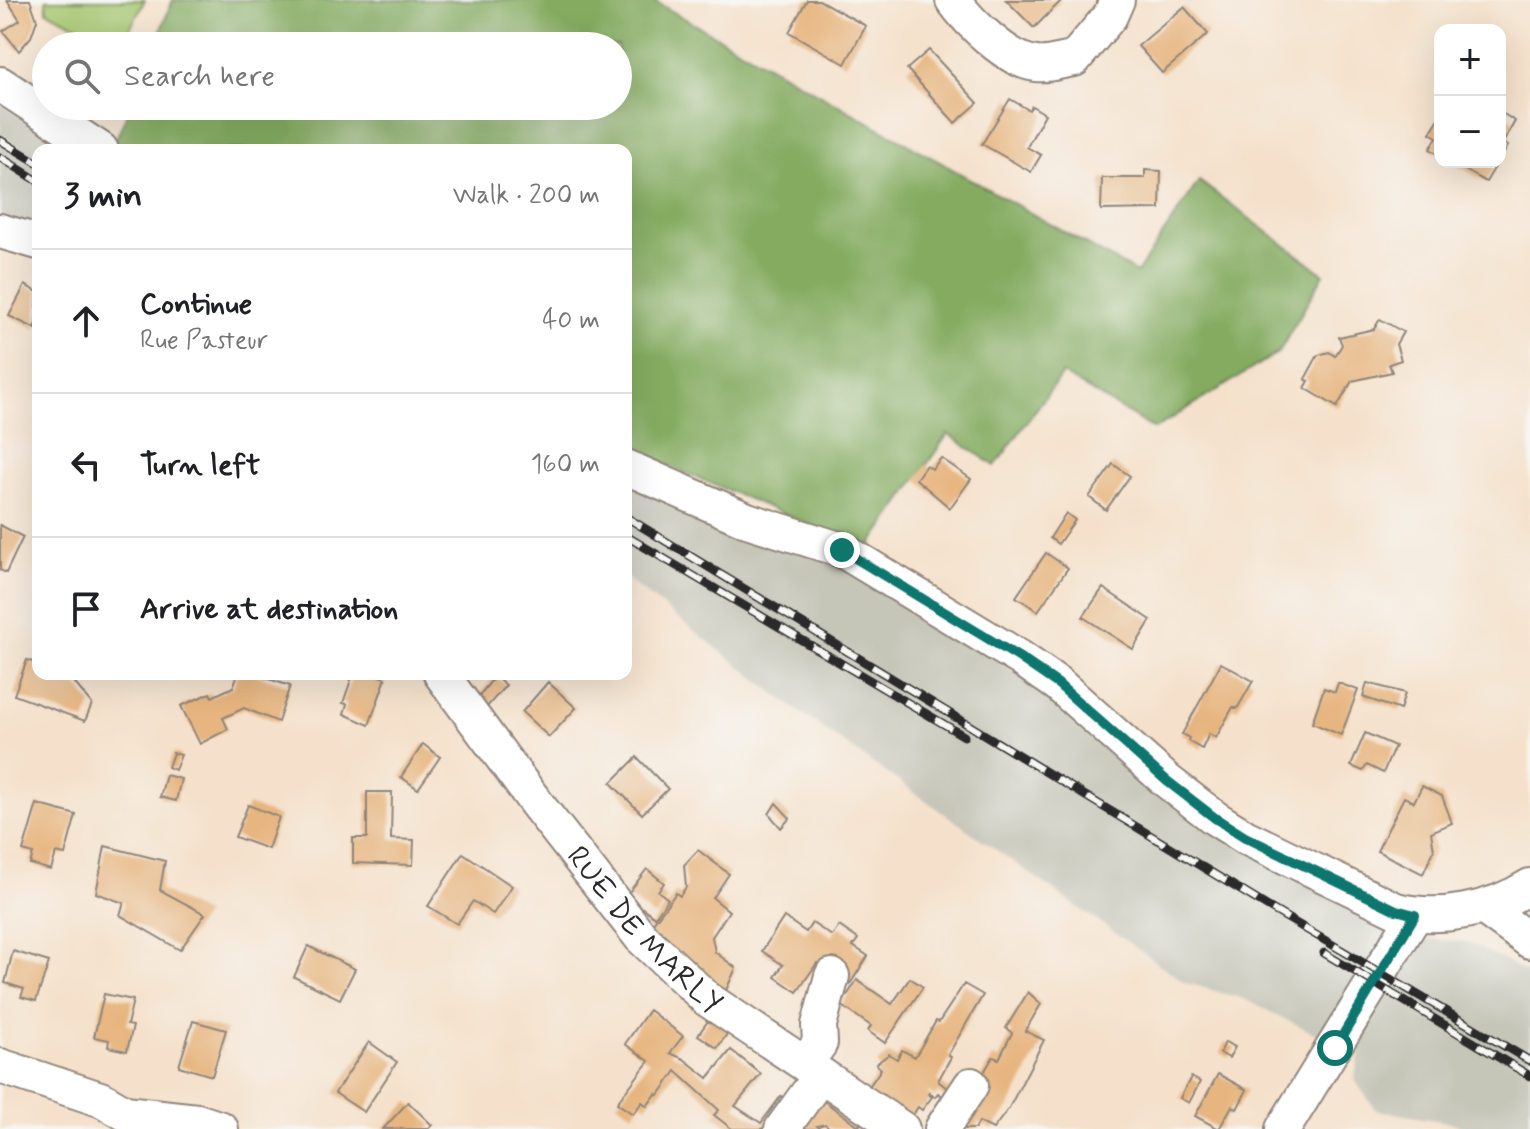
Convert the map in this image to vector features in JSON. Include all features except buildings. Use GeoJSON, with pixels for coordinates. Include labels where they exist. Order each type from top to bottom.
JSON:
{"type":"FeatureCollection","features":[{"type":"Feature","properties":{"kind":"street"},"geometry":{"type":"LineString","coordinates":[[953,0],[962,13],[1005,51],[1036,64],[1074,59],[1110,16],[1117,0]]}},
{"type":"Feature","properties":{"kind":"street"},"geometry":{"type":"LineString","coordinates":[[0,84],[32,105]]}},
{"type":"Feature","properties":{"kind":"street"},"geometry":{"type":"LineString","coordinates":[[55,120],[92,144]]}},
{"type":"Feature","properties":{"kind":"street"},"geometry":{"type":"LineString","coordinates":[[0,231],[32,240]]}},
{"type":"Feature","properties":{"kind":"street"},"geometry":{"type":"LineString","coordinates":[[632,470],[747,520],[842,550],[1058,684],[1167,781],[1245,837],[1396,910],[1415,915],[1483,907],[1513,897],[1530,886]]}},
{"type":"Feature","properties":{"kind":"street","name":"RUE DE MARLY"},"geometry":{"type":"LineString","coordinates":[[445,680],[536,803],[641,937],[707,999],[902,1129]]}},
{"type":"Feature","properties":{"kind":"street"},"geometry":{"type":"LineString","coordinates":[[1483,907],[1530,941]]}},
{"type":"Feature","properties":{"kind":"street"},"geometry":{"type":"LineString","coordinates":[[1283,1129],[1415,915]]}},
{"type":"Feature","properties":{"kind":"street"},"geometry":{"type":"LineString","coordinates":[[782,1129],[813,1070],[820,1043],[819,1025],[832,976]]}},
{"type":"Feature","properties":{"kind":"street"},"geometry":{"type":"LineString","coordinates":[[0,1066],[103,1100],[125,1113],[213,1126]]}},
{"type":"Feature","properties":{"kind":"street"},"geometry":{"type":"LineString","coordinates":[[942,1129],[971,1085]]}},
{"type":"Feature","properties":{"kind":"shaded area"},"geometry":{"type":"Polygon","coordinates":[[[0,102],[66,144],[32,144],[32,228],[0,218],[0,102]]]}},
{"type":"Feature","properties":{"kind":"shaded area"},"geometry":{"type":"Polygon","coordinates":[[[632,476],[897,592],[1378,919],[1411,949],[1430,939],[1468,942],[1530,974],[1530,1129],[1465,1129],[1453,1123],[1376,1110],[1354,1079],[1373,1001],[1328,1040],[1244,999],[1186,983],[794,708],[632,583],[632,476]]]}},
{"type":"Feature","properties":{"kind":"green space"},"geometry":{"type":"Polygon","coordinates":[[[46,0],[145,0],[128,32],[90,32],[47,11],[46,0]]]}},
{"type":"Feature","properties":{"kind":"green space"},"geometry":{"type":"Polygon","coordinates":[[[173,0],[652,0],[1137,273],[1199,181],[1324,274],[1279,352],[1154,429],[1062,374],[995,466],[948,434],[868,549],[632,451],[632,144],[114,144],[124,120],[632,120],[632,32],[160,32],[173,0]]]}},
{"type":"Feature","properties":{"kind":"railway"},"geometry":{"type":"LineString","coordinates":[[0,140],[32,159]]}},
{"type":"Feature","properties":{"kind":"railway"},"geometry":{"type":"LineString","coordinates":[[0,157],[32,177]]}},
{"type":"Feature","properties":{"kind":"railway"},"geometry":{"type":"LineString","coordinates":[[632,521],[1270,908],[1530,1061]]}},
{"type":"Feature","properties":{"kind":"railway"},"geometry":{"type":"LineString","coordinates":[[632,540],[964,736]]}},
{"type":"Feature","properties":{"kind":"railway"},"geometry":{"type":"LineString","coordinates":[[1324,953],[1530,1076]]}},
{"type":"Feature","properties":{"kind":"route"},"geometry":{"type":"LineString","coordinates":[[842,550],[1058,684],[1167,781],[1215,818],[1304,867],[1396,910],[1415,915],[1335,1048]]}}]}
